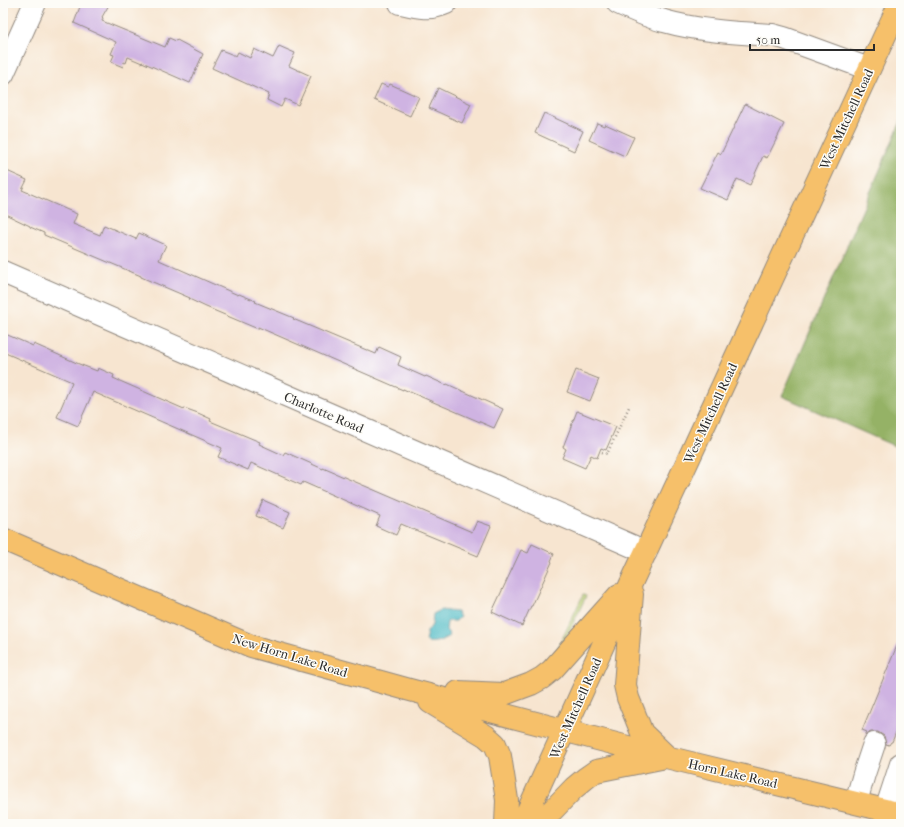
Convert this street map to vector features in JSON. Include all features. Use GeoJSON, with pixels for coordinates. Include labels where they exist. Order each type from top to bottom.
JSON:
{"type":"FeatureCollection","features":[{"type":"Feature","properties":{"kind":"main road","name":"West Mitchell Road"},"geometry":{"type":"LineString","coordinates":[[522,824],[633,579],[900,3]]}},
{"type":"Feature","properties":{"kind":"main road","name":"New Horn Lake Road"},"geometry":{"type":"LineString","coordinates":[[3,540],[250,646],[410,690],[565,730]]}},
{"type":"Feature","properties":{"kind":"main road"},"geometry":{"type":"LineString","coordinates":[[410,690],[504,694],[536,681],[552,670],[633,579]]}},
{"type":"Feature","properties":{"kind":"main road"},"geometry":{"type":"LineString","coordinates":[[633,579],[625,685],[628,698],[642,733],[666,757]]}},
{"type":"Feature","properties":{"kind":"main road"},"geometry":{"type":"LineString","coordinates":[[410,690],[486,736],[494,744],[500,756],[507,800],[506,824]]}},
{"type":"Feature","properties":{"kind":"main road","name":"Horn Lake Road"},"geometry":{"type":"LineString","coordinates":[[565,730],[666,757],[894,812]]}},
{"type":"Feature","properties":{"kind":"main road"},"geometry":{"type":"LineString","coordinates":[[540,824],[574,788],[596,771],[666,757]]}},
{"type":"Feature","properties":{"kind":"street"},"geometry":{"type":"LineString","coordinates":[[3,74],[35,3]]}},
{"type":"Feature","properties":{"kind":"street"},"geometry":{"type":"LineString","coordinates":[[400,3],[427,8],[436,8],[446,3]]}},
{"type":"Feature","properties":{"kind":"street"},"geometry":{"type":"LineString","coordinates":[[618,3],[652,18],[693,28],[773,35],[869,69]]}},
{"type":"Feature","properties":{"kind":"street","name":"Charlotte Road"},"geometry":{"type":"LineString","coordinates":[[3,272],[646,552]]}},
{"type":"Feature","properties":{"kind":"street"},"geometry":{"type":"LineString","coordinates":[[856,802],[874,744]]}},
{"type":"Feature","properties":{"kind":"street"},"geometry":{"type":"LineString","coordinates":[[894,812],[901,764]]}},
{"type":"Feature","properties":{"kind":"path"},"geometry":{"type":"LineString","coordinates":[[602,452],[607,454],[629,407]]}},
{"type":"Feature","properties":{"kind":"green space"},"geometry":{"type":"Polygon","coordinates":[[[901,121],[901,449],[782,396],[901,121]]]}},
{"type":"Feature","properties":{"kind":"green space"},"geometry":{"type":"Polygon","coordinates":[[[583,595],[586,596],[570,630],[556,652],[583,595]]]}},
{"type":"Feature","properties":{"kind":"water"},"geometry":{"type":"Polygon","coordinates":[[[441,610],[457,612],[460,617],[456,621],[447,622],[446,630],[449,636],[435,642],[425,641],[427,632],[432,625],[433,614],[441,610]]]}},
{"type":"Feature","properties":{"kind":"building"},"geometry":{"type":"Polygon","coordinates":[[[110,3],[102,17],[102,21],[165,47],[169,38],[176,41],[177,40],[203,54],[190,83],[128,57],[126,63],[124,62],[123,67],[111,62],[114,55],[111,54],[116,42],[74,23],[81,4],[110,3]]]}},
{"type":"Feature","properties":{"kind":"building"},"geometry":{"type":"Polygon","coordinates":[[[279,46],[295,53],[289,66],[311,76],[298,105],[285,99],[281,107],[267,100],[269,94],[212,68],[221,50],[236,56],[238,52],[250,58],[254,49],[273,58],[279,46]]]}},
{"type":"Feature","properties":{"kind":"building"},"geometry":{"type":"Polygon","coordinates":[[[381,84],[388,87],[390,84],[419,97],[410,116],[374,100],[381,84]]]}},
{"type":"Feature","properties":{"kind":"building"},"geometry":{"type":"Polygon","coordinates":[[[438,88],[471,104],[462,123],[429,108],[438,88]]]}},
{"type":"Feature","properties":{"kind":"building"},"geometry":{"type":"Polygon","coordinates":[[[745,104],[784,124],[767,158],[763,156],[750,185],[737,179],[728,200],[700,188],[718,152],[721,154],[745,104]]]}},
{"type":"Feature","properties":{"kind":"building"},"geometry":{"type":"Polygon","coordinates":[[[544,113],[583,131],[574,151],[535,133],[544,113]]]}},
{"type":"Feature","properties":{"kind":"building"},"geometry":{"type":"Polygon","coordinates":[[[597,123],[604,126],[605,124],[634,137],[625,156],[589,140],[597,123]]]}},
{"type":"Feature","properties":{"kind":"building"},"geometry":{"type":"Polygon","coordinates":[[[7,171],[27,180],[22,190],[77,214],[73,224],[100,235],[104,225],[136,239],[139,233],[166,245],[159,260],[376,354],[379,347],[401,357],[398,365],[425,377],[426,376],[446,385],[447,384],[503,409],[494,428],[258,327],[258,329],[206,307],[189,299],[190,298],[141,276],[44,235],[44,233],[3,213],[3,178],[7,171]]]}},
{"type":"Feature","properties":{"kind":"building"},"geometry":{"type":"Polygon","coordinates":[[[3,333],[33,346],[34,344],[97,371],[98,368],[114,375],[113,378],[184,409],[198,413],[211,419],[210,421],[260,442],[259,444],[283,455],[285,452],[472,532],[477,521],[491,526],[478,556],[401,524],[396,535],[376,526],[380,516],[303,482],[301,485],[251,463],[248,470],[218,457],[222,448],[93,392],[78,426],[57,417],[72,382],[3,352],[3,333]]]}},
{"type":"Feature","properties":{"kind":"building"},"geometry":{"type":"Polygon","coordinates":[[[576,370],[599,379],[590,401],[567,392],[576,370]]]}},
{"type":"Feature","properties":{"kind":"building"},"geometry":{"type":"Polygon","coordinates":[[[577,411],[616,427],[606,450],[601,448],[597,458],[591,455],[585,468],[562,458],[566,449],[563,447],[577,411]]]}},
{"type":"Feature","properties":{"kind":"building"},"geometry":{"type":"Polygon","coordinates":[[[263,500],[290,512],[283,528],[256,516],[263,500]]]}},
{"type":"Feature","properties":{"kind":"building"},"geometry":{"type":"Polygon","coordinates":[[[532,544],[554,554],[551,561],[552,562],[522,626],[492,612],[521,550],[528,553],[532,544]]]}},
{"type":"Feature","properties":{"kind":"building"},"geometry":{"type":"Polygon","coordinates":[[[901,636],[901,720],[892,742],[889,745],[886,744],[884,736],[878,732],[871,732],[865,735],[867,732],[862,730],[901,636]]]}}]}
